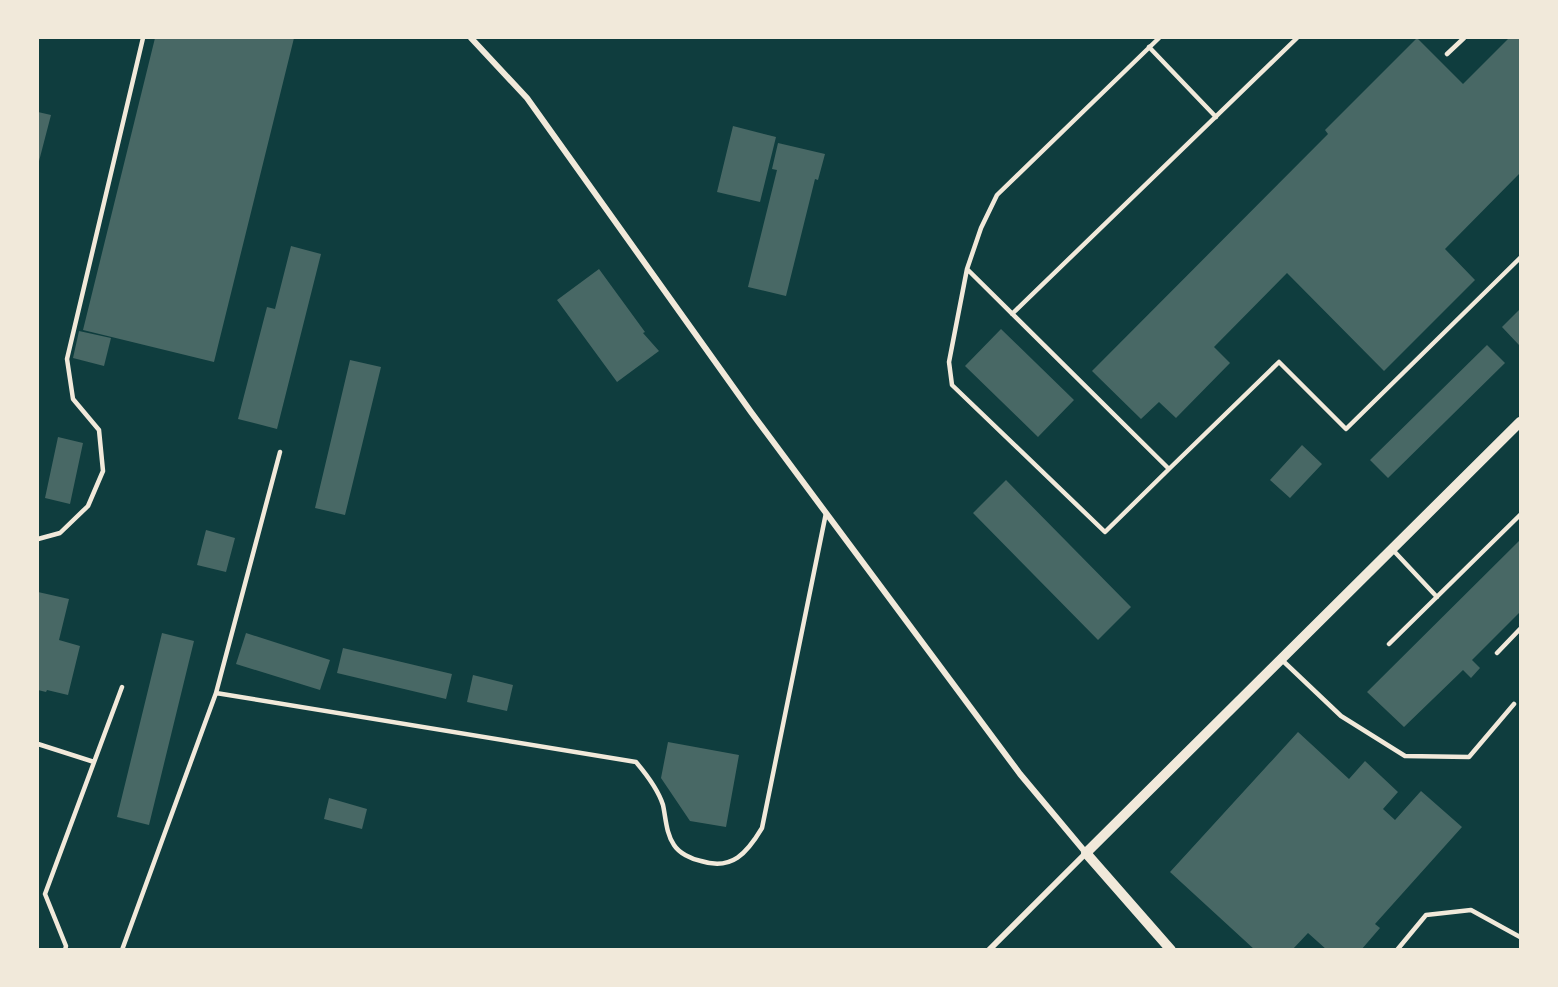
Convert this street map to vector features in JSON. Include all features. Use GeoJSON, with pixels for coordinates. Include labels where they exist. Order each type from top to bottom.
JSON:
{"type":"FeatureCollection","features":[{"type":"Feature","properties":{"kind":"street"},"geometry":{"type":"LineString","coordinates":[[471,38],[527,98],[751,412],[1020,774],[1171,950]]}},
{"type":"Feature","properties":{"kind":"street"},"geometry":{"type":"LineString","coordinates":[[989,950],[1281,658],[1519,426]]}},
{"type":"Feature","properties":{"kind":"lane"},"geometry":{"type":"LineString","coordinates":[[38,539],[60,533],[88,506],[103,471],[99,430],[73,399],[67,359],[143,38]]}},
{"type":"Feature","properties":{"kind":"lane"},"geometry":{"type":"LineString","coordinates":[[1159,38],[997,195],[981,228],[967,269],[949,362],[952,385],[1105,532],[1279,362],[1346,429],[1521,258]]}},
{"type":"Feature","properties":{"kind":"lane"},"geometry":{"type":"LineString","coordinates":[[1012,314],[1298,38]]}},
{"type":"Feature","properties":{"kind":"lane"},"geometry":{"type":"LineString","coordinates":[[1447,54],[1464,38]]}},
{"type":"Feature","properties":{"kind":"lane"},"geometry":{"type":"LineString","coordinates":[[1149,47],[1216,117]]}},
{"type":"Feature","properties":{"kind":"lane"},"geometry":{"type":"LineString","coordinates":[[967,269],[1169,469]]}},
{"type":"Feature","properties":{"kind":"lane"},"geometry":{"type":"LineString","coordinates":[[122,950],[216,693],[280,452]]}},
{"type":"Feature","properties":{"kind":"lane"},"geometry":{"type":"LineString","coordinates":[[216,693],[636,762],[651,780],[662,804],[666,826],[675,846],[692,859],[713,865],[734,861],[750,847],[762,828],[826,513]]}},
{"type":"Feature","properties":{"kind":"lane"},"geometry":{"type":"LineString","coordinates":[[1389,644],[1521,515]]}},
{"type":"Feature","properties":{"kind":"lane"},"geometry":{"type":"LineString","coordinates":[[1392,549],[1437,597]]}},
{"type":"Feature","properties":{"kind":"lane"},"geometry":{"type":"LineString","coordinates":[[1497,653],[1521,629]]}},
{"type":"Feature","properties":{"kind":"lane"},"geometry":{"type":"LineString","coordinates":[[1281,658],[1341,716],[1405,756],[1469,757],[1514,704]]}},
{"type":"Feature","properties":{"kind":"lane"},"geometry":{"type":"LineString","coordinates":[[65,950],[66,946],[45,894],[122,687]]}},
{"type":"Feature","properties":{"kind":"lane"},"geometry":{"type":"LineString","coordinates":[[38,744],[94,762]]}},
{"type":"Feature","properties":{"kind":"lane"},"geometry":{"type":"LineString","coordinates":[[1396,950],[1426,915],[1471,910],[1521,937]]}},
{"type":"Feature","properties":{"kind":"building"},"geometry":{"type":"Polygon","coordinates":[[[155,38],[294,38],[214,362],[83,330],[155,38]]]}},
{"type":"Feature","properties":{"kind":"building"},"geometry":{"type":"Polygon","coordinates":[[[1417,38],[1463,84],[1509,38],[1520,38],[1520,173],[1445,249],[1475,280],[1384,371],[1287,273],[1214,347],[1230,363],[1176,418],[1159,402],[1141,419],[1092,371],[1328,134],[1325,130],[1417,38]]]}},
{"type":"Feature","properties":{"kind":"building"},"geometry":{"type":"Polygon","coordinates":[[[38,112],[51,115],[38,165],[38,112]]]}},
{"type":"Feature","properties":{"kind":"building"},"geometry":{"type":"Polygon","coordinates":[[[733,126],[776,137],[760,202],[717,192],[733,126]]]}},
{"type":"Feature","properties":{"kind":"building"},"geometry":{"type":"Polygon","coordinates":[[[778,143],[825,154],[818,180],[815,179],[786,296],[748,287],[777,170],[772,169],[778,143]]]}},
{"type":"Feature","properties":{"kind":"building"},"geometry":{"type":"Polygon","coordinates":[[[291,246],[321,254],[277,429],[238,419],[267,307],[275,309],[291,246]]]}},
{"type":"Feature","properties":{"kind":"building"},"geometry":{"type":"Polygon","coordinates":[[[599,269],[645,332],[643,333],[659,351],[617,382],[557,300],[599,269]]]}},
{"type":"Feature","properties":{"kind":"building"},"geometry":{"type":"Polygon","coordinates":[[[1520,309],[1520,344],[1519,345],[1502,327],[1520,309]]]}},
{"type":"Feature","properties":{"kind":"building"},"geometry":{"type":"Polygon","coordinates":[[[1001,329],[1074,400],[1038,437],[965,366],[1001,329]]]}},
{"type":"Feature","properties":{"kind":"building"},"geometry":{"type":"Polygon","coordinates":[[[79,331],[111,338],[104,366],[73,358],[79,331]]]}},
{"type":"Feature","properties":{"kind":"building"},"geometry":{"type":"Polygon","coordinates":[[[1487,345],[1505,363],[1388,478],[1370,460],[1487,345]]]}},
{"type":"Feature","properties":{"kind":"building"},"geometry":{"type":"Polygon","coordinates":[[[350,360],[381,367],[345,515],[315,508],[350,360]]]}},
{"type":"Feature","properties":{"kind":"building"},"geometry":{"type":"Polygon","coordinates":[[[58,437],[83,443],[70,504],[45,498],[58,437]]]}},
{"type":"Feature","properties":{"kind":"building"},"geometry":{"type":"Polygon","coordinates":[[[1302,445],[1322,464],[1290,498],[1270,480],[1302,445]]]}},
{"type":"Feature","properties":{"kind":"building"},"geometry":{"type":"Polygon","coordinates":[[[1006,480],[1131,607],[1098,640],[973,513],[1006,480]]]}},
{"type":"Feature","properties":{"kind":"building"},"geometry":{"type":"Polygon","coordinates":[[[206,530],[235,538],[226,572],[197,565],[206,530]]]}},
{"type":"Feature","properties":{"kind":"building"},"geometry":{"type":"Polygon","coordinates":[[[1520,540],[1520,612],[1472,660],[1480,668],[1471,678],[1463,670],[1404,727],[1367,692],[1520,540]]]}},
{"type":"Feature","properties":{"kind":"building"},"geometry":{"type":"Polygon","coordinates":[[[38,592],[69,599],[59,640],[80,646],[68,695],[38,690],[38,592]]]}},
{"type":"Feature","properties":{"kind":"building"},"geometry":{"type":"Polygon","coordinates":[[[162,633],[194,641],[149,825],[117,817],[162,633]]]}},
{"type":"Feature","properties":{"kind":"building"},"geometry":{"type":"Polygon","coordinates":[[[246,633],[330,660],[320,690],[236,664],[246,633]]]}},
{"type":"Feature","properties":{"kind":"building"},"geometry":{"type":"Polygon","coordinates":[[[343,648],[452,674],[446,699],[337,673],[343,648]]]}},
{"type":"Feature","properties":{"kind":"building"},"geometry":{"type":"Polygon","coordinates":[[[473,675],[513,685],[507,711],[467,702],[473,675]]]}},
{"type":"Feature","properties":{"kind":"building"},"geometry":{"type":"Polygon","coordinates":[[[1298,732],[1349,779],[1365,761],[1398,792],[1383,809],[1395,820],[1421,791],[1462,827],[1375,924],[1380,928],[1361,950],[1327,950],[1308,933],[1292,950],[1255,950],[1170,872],[1298,732]]]}},
{"type":"Feature","properties":{"kind":"building"},"geometry":{"type":"Polygon","coordinates":[[[668,742],[739,755],[726,827],[690,821],[661,778],[668,742]]]}},
{"type":"Feature","properties":{"kind":"building"},"geometry":{"type":"Polygon","coordinates":[[[329,798],[367,809],[362,829],[324,819],[329,798]]]}}]}
